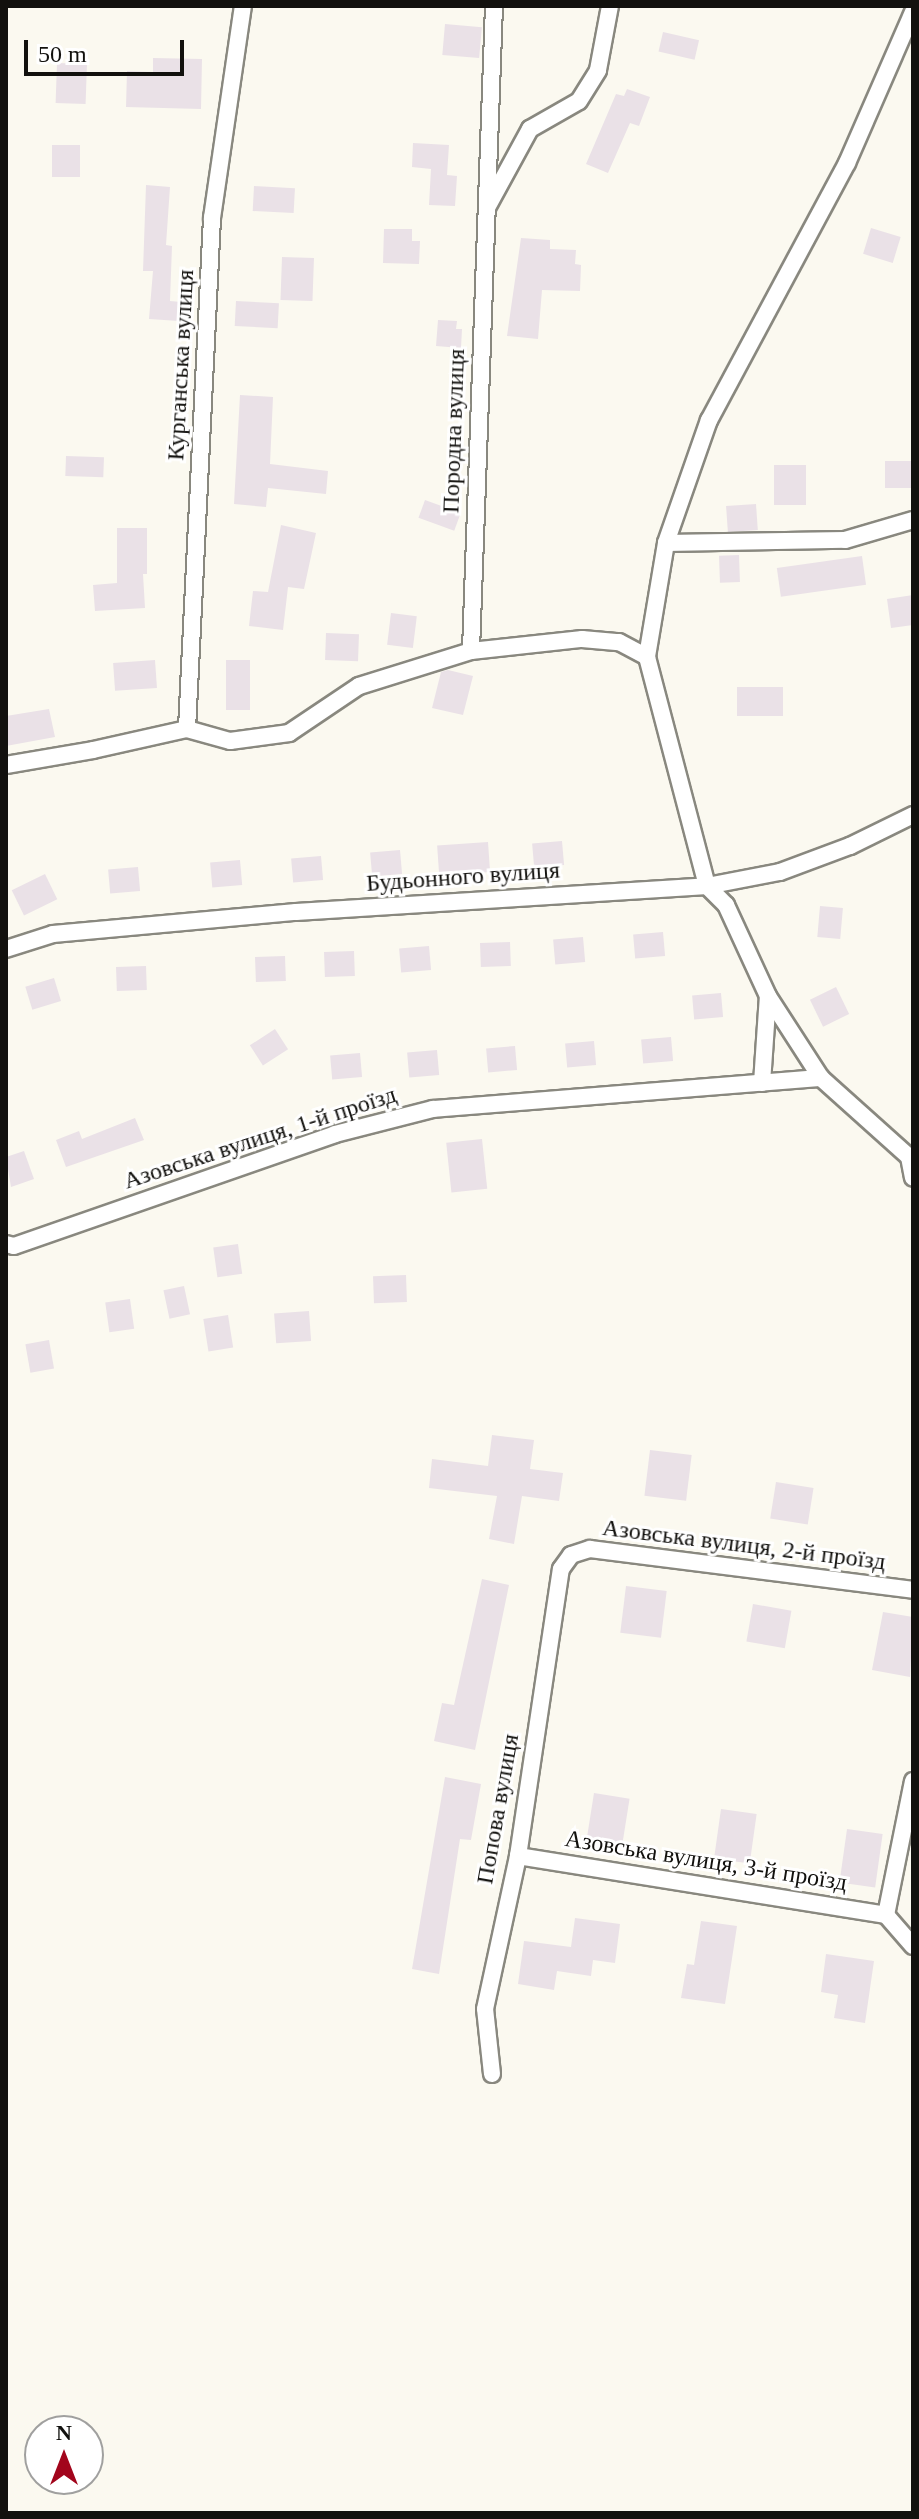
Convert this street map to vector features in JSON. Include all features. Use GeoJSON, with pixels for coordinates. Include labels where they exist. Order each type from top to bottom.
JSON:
{"type":"FeatureCollection","features":[{"type":"Feature","properties":{"kind":"street","name":"Курганська вулиця"},"geometry":{"type":"LineString","coordinates":[[187,729],[212,218],[243,6]]}},
{"type":"Feature","properties":{"kind":"street","name":"Породна вулиця"},"geometry":{"type":"LineString","coordinates":[[471,651],[486,211],[494,82],[494,6]]}},
{"type":"Feature","properties":{"kind":"street","name":"Породна вулиця"},"geometry":{"type":"LineString","coordinates":[[486,211],[530,129],[579,101],[598,70],[610,6]]}},
{"type":"Feature","properties":{"kind":"street"},"geometry":{"type":"LineString","coordinates":[[913,12],[847,163],[709,420],[666,543],[647,657],[707,886],[726,905],[768,996],[821,1078],[909,1157],[913,1178]]}},
{"type":"Feature","properties":{"kind":"street"},"geometry":{"type":"LineString","coordinates":[[666,543],[845,540],[913,520]]}},
{"type":"Feature","properties":{"kind":"street"},"geometry":{"type":"LineString","coordinates":[[6,765],[187,729],[230,741],[289,733],[359,686],[471,651],[582,639],[619,642],[647,657]]}},
{"type":"Feature","properties":{"kind":"street","name":"Будьонного вулиця"},"geometry":{"type":"LineString","coordinates":[[6,949],[53,934],[296,912],[707,886],[780,872],[850,846],[913,815]]}},
{"type":"Feature","properties":{"kind":"street"},"geometry":{"type":"LineString","coordinates":[[762,1083],[768,996]]}},
{"type":"Feature","properties":{"kind":"street","name":"Азовська вулиця, 1-й проїзд"},"geometry":{"type":"LineString","coordinates":[[6,1244],[14,1246],[335,1134],[433,1109],[821,1078]]}},
{"type":"Feature","properties":{"kind":"street","name":"Азовська вулиця, 2-й проїзд"},"geometry":{"type":"LineString","coordinates":[[571,1555],[590,1549],[913,1590]]}},
{"type":"Feature","properties":{"kind":"street","name":"Попова вулиця"},"geometry":{"type":"LineString","coordinates":[[492,2074],[485,2009],[518,1856],[561,1569],[571,1555]]}},
{"type":"Feature","properties":{"kind":"street"},"geometry":{"type":"LineString","coordinates":[[913,1781],[886,1915],[913,1946]]}},
{"type":"Feature","properties":{"kind":"street","name":"Азовська вулиця, 3-й проїзд"},"geometry":{"type":"LineString","coordinates":[[518,1856],[886,1915]]}},
{"type":"Feature","properties":{"kind":"building"},"geometry":{"type":"Polygon","coordinates":[[[445,24],[482,27],[479,58],[442,55],[445,24]]]}},
{"type":"Feature","properties":{"kind":"building"},"geometry":{"type":"Polygon","coordinates":[[[663,32],[699,40],[695,60],[659,51],[663,32]]]}},
{"type":"Feature","properties":{"kind":"building"},"geometry":{"type":"Polygon","coordinates":[[[153,58],[202,59],[201,109],[126,107],[127,71],[153,72],[153,58]]]}},
{"type":"Feature","properties":{"kind":"building"},"geometry":{"type":"Polygon","coordinates":[[[57,63],[87,64],[86,104],[56,103],[57,63]]]}},
{"type":"Feature","properties":{"kind":"building"},"geometry":{"type":"Polygon","coordinates":[[[627,89],[650,97],[639,126],[630,123],[608,173],[586,164],[616,94],[624,96],[627,89]]]}},
{"type":"Feature","properties":{"kind":"building"},"geometry":{"type":"Polygon","coordinates":[[[413,143],[449,145],[447,175],[457,176],[455,206],[429,205],[431,169],[412,167],[413,143]]]}},
{"type":"Feature","properties":{"kind":"building"},"geometry":{"type":"Polygon","coordinates":[[[52,145],[80,145],[80,177],[52,177],[52,145]]]}},
{"type":"Feature","properties":{"kind":"building"},"geometry":{"type":"Polygon","coordinates":[[[146,185],[170,187],[166,245],[172,246],[170,301],[181,302],[179,321],[149,319],[153,271],[143,271],[146,185]]]}},
{"type":"Feature","properties":{"kind":"building"},"geometry":{"type":"Polygon","coordinates":[[[254,186],[295,188],[294,213],[253,211],[254,186]]]}},
{"type":"Feature","properties":{"kind":"building"},"geometry":{"type":"Polygon","coordinates":[[[871,228],[901,237],[893,263],[863,254],[871,228]]]}},
{"type":"Feature","properties":{"kind":"building"},"geometry":{"type":"Polygon","coordinates":[[[384,229],[412,229],[412,241],[420,241],[419,264],[383,263],[384,229]]]}},
{"type":"Feature","properties":{"kind":"building"},"geometry":{"type":"Polygon","coordinates":[[[521,238],[550,240],[550,249],[576,250],[575,264],[581,265],[580,291],[542,290],[538,339],[507,336],[521,238]]]}},
{"type":"Feature","properties":{"kind":"building"},"geometry":{"type":"Polygon","coordinates":[[[282,257],[314,258],[312,301],[280,300],[282,257]]]}},
{"type":"Feature","properties":{"kind":"building"},"geometry":{"type":"Polygon","coordinates":[[[236,301],[279,303],[278,328],[235,326],[236,301]]]}},
{"type":"Feature","properties":{"kind":"building"},"geometry":{"type":"Polygon","coordinates":[[[438,320],[457,321],[456,329],[462,329],[461,348],[436,346],[438,320]]]}},
{"type":"Feature","properties":{"kind":"building"},"geometry":{"type":"Polygon","coordinates":[[[240,395],[273,397],[270,464],[328,471],[326,494],[268,488],[266,507],[234,504],[240,395]]]}},
{"type":"Feature","properties":{"kind":"building"},"geometry":{"type":"Polygon","coordinates":[[[66,456],[104,457],[103,477],[65,476],[66,456]]]}},
{"type":"Feature","properties":{"kind":"building"},"geometry":{"type":"Polygon","coordinates":[[[885,461],[913,461],[913,488],[885,488],[885,461]]]}},
{"type":"Feature","properties":{"kind":"building"},"geometry":{"type":"Polygon","coordinates":[[[774,465],[806,465],[806,505],[774,505],[774,465]]]}},
{"type":"Feature","properties":{"kind":"building"},"geometry":{"type":"Polygon","coordinates":[[[425,500],[461,513],[454,531],[419,518],[425,500]]]}},
{"type":"Feature","properties":{"kind":"building"},"geometry":{"type":"Polygon","coordinates":[[[756,504],[758,530],[728,532],[726,506],[756,504]]]}},
{"type":"Feature","properties":{"kind":"building"},"geometry":{"type":"Polygon","coordinates":[[[281,525],[316,533],[304,589],[288,587],[283,630],[249,626],[253,591],[268,592],[281,525]]]}},
{"type":"Feature","properties":{"kind":"building"},"geometry":{"type":"Polygon","coordinates":[[[117,528],[147,528],[147,574],[143,574],[145,608],[95,611],[93,585],[117,583],[117,528]]]}},
{"type":"Feature","properties":{"kind":"building"},"geometry":{"type":"Polygon","coordinates":[[[739,555],[740,582],[720,583],[719,556],[739,555]]]}},
{"type":"Feature","properties":{"kind":"building"},"geometry":{"type":"Polygon","coordinates":[[[862,556],[866,585],[781,597],[777,568],[862,556]]]}},
{"type":"Feature","properties":{"kind":"building"},"geometry":{"type":"Polygon","coordinates":[[[913,595],[913,625],[891,628],[887,599],[913,595]]]}},
{"type":"Feature","properties":{"kind":"building"},"geometry":{"type":"Polygon","coordinates":[[[391,613],[417,616],[413,648],[387,645],[391,613]]]}},
{"type":"Feature","properties":{"kind":"building"},"geometry":{"type":"Polygon","coordinates":[[[326,633],[359,634],[358,661],[325,660],[326,633]]]}},
{"type":"Feature","properties":{"kind":"building"},"geometry":{"type":"Polygon","coordinates":[[[155,660],[157,688],[115,691],[113,663],[155,660]]]}},
{"type":"Feature","properties":{"kind":"building"},"geometry":{"type":"Polygon","coordinates":[[[226,660],[250,660],[250,710],[226,710],[226,660]]]}},
{"type":"Feature","properties":{"kind":"building"},"geometry":{"type":"Polygon","coordinates":[[[448,670],[473,676],[463,715],[432,708],[441,672],[448,670]]]}},
{"type":"Feature","properties":{"kind":"building"},"geometry":{"type":"Polygon","coordinates":[[[737,687],[783,687],[783,716],[737,716],[737,687]]]}},
{"type":"Feature","properties":{"kind":"building"},"geometry":{"type":"Polygon","coordinates":[[[49,709],[55,737],[6,746],[6,716],[49,709]]]}},
{"type":"Feature","properties":{"kind":"building"},"geometry":{"type":"Polygon","coordinates":[[[562,841],[564,865],[534,868],[532,844],[562,841]]]}},
{"type":"Feature","properties":{"kind":"building"},"geometry":{"type":"Polygon","coordinates":[[[488,842],[490,872],[439,875],[437,846],[488,842]]]}},
{"type":"Feature","properties":{"kind":"building"},"geometry":{"type":"Polygon","coordinates":[[[400,850],[402,874],[372,877],[370,853],[400,850]]]}},
{"type":"Feature","properties":{"kind":"building"},"geometry":{"type":"Polygon","coordinates":[[[321,856],[323,880],[293,883],[291,859],[321,856]]]}},
{"type":"Feature","properties":{"kind":"building"},"geometry":{"type":"Polygon","coordinates":[[[240,860],[242,885],[212,888],[210,863],[240,860]]]}},
{"type":"Feature","properties":{"kind":"building"},"geometry":{"type":"Polygon","coordinates":[[[138,867],[140,891],[110,894],[108,870],[138,867]]]}},
{"type":"Feature","properties":{"kind":"building"},"geometry":{"type":"Polygon","coordinates":[[[45,874],[57,899],[24,915],[12,890],[45,874]]]}},
{"type":"Feature","properties":{"kind":"building"},"geometry":{"type":"Polygon","coordinates":[[[820,906],[843,908],[840,939],[817,937],[820,906]]]}},
{"type":"Feature","properties":{"kind":"building"},"geometry":{"type":"Polygon","coordinates":[[[663,932],[665,956],[635,959],[633,935],[663,932]]]}},
{"type":"Feature","properties":{"kind":"building"},"geometry":{"type":"Polygon","coordinates":[[[583,937],[585,962],[555,965],[553,940],[583,937]]]}},
{"type":"Feature","properties":{"kind":"building"},"geometry":{"type":"Polygon","coordinates":[[[510,942],[511,966],[481,967],[480,943],[510,942]]]}},
{"type":"Feature","properties":{"kind":"building"},"geometry":{"type":"Polygon","coordinates":[[[429,946],[431,970],[401,973],[399,949],[429,946]]]}},
{"type":"Feature","properties":{"kind":"building"},"geometry":{"type":"Polygon","coordinates":[[[354,951],[355,976],[325,977],[324,952],[354,951]]]}},
{"type":"Feature","properties":{"kind":"building"},"geometry":{"type":"Polygon","coordinates":[[[285,956],[286,981],[256,982],[255,957],[285,956]]]}},
{"type":"Feature","properties":{"kind":"building"},"geometry":{"type":"Polygon","coordinates":[[[146,966],[147,990],[117,991],[116,967],[146,966]]]}},
{"type":"Feature","properties":{"kind":"building"},"geometry":{"type":"Polygon","coordinates":[[[54,978],[61,1001],[32,1010],[25,987],[54,978]]]}},
{"type":"Feature","properties":{"kind":"building"},"geometry":{"type":"Polygon","coordinates":[[[836,987],[849,1014],[823,1027],[810,1000],[836,987]]]}},
{"type":"Feature","properties":{"kind":"building"},"geometry":{"type":"Polygon","coordinates":[[[721,993],[723,1017],[694,1019],[692,996],[721,993]]]}},
{"type":"Feature","properties":{"kind":"building"},"geometry":{"type":"Polygon","coordinates":[[[275,1029],[288,1049],[263,1065],[250,1045],[275,1029]]]}},
{"type":"Feature","properties":{"kind":"building"},"geometry":{"type":"Polygon","coordinates":[[[671,1037],[673,1061],[643,1064],[641,1040],[671,1037]]]}},
{"type":"Feature","properties":{"kind":"building"},"geometry":{"type":"Polygon","coordinates":[[[594,1041],[596,1065],[567,1067],[565,1044],[594,1041]]]}},
{"type":"Feature","properties":{"kind":"building"},"geometry":{"type":"Polygon","coordinates":[[[515,1046],[517,1070],[488,1072],[486,1049],[515,1046]]]}},
{"type":"Feature","properties":{"kind":"building"},"geometry":{"type":"Polygon","coordinates":[[[437,1050],[439,1075],[409,1078],[407,1053],[437,1050]]]}},
{"type":"Feature","properties":{"kind":"building"},"geometry":{"type":"Polygon","coordinates":[[[360,1053],[362,1077],[332,1080],[330,1056],[360,1053]]]}},
{"type":"Feature","properties":{"kind":"building"},"geometry":{"type":"Polygon","coordinates":[[[135,1118],[144,1140],[66,1167],[56,1140],[79,1131],[82,1139],[135,1118]]]}},
{"type":"Feature","properties":{"kind":"building"},"geometry":{"type":"Polygon","coordinates":[[[482,1139],[487,1189],[451,1192],[446,1143],[482,1139]]]}},
{"type":"Feature","properties":{"kind":"building"},"geometry":{"type":"Polygon","coordinates":[[[24,1151],[34,1179],[11,1187],[6,1157],[24,1151]]]}},
{"type":"Feature","properties":{"kind":"building"},"geometry":{"type":"Polygon","coordinates":[[[238,1244],[242,1274],[217,1277],[213,1247],[238,1244]]]}},
{"type":"Feature","properties":{"kind":"building"},"geometry":{"type":"Polygon","coordinates":[[[406,1275],[407,1302],[374,1303],[373,1276],[406,1275]]]}},
{"type":"Feature","properties":{"kind":"building"},"geometry":{"type":"Polygon","coordinates":[[[184,1286],[190,1314],[169,1319],[163,1290],[184,1286]]]}},
{"type":"Feature","properties":{"kind":"building"},"geometry":{"type":"Polygon","coordinates":[[[130,1299],[134,1329],[109,1332],[105,1302],[130,1299]]]}},
{"type":"Feature","properties":{"kind":"building"},"geometry":{"type":"Polygon","coordinates":[[[309,1311],[311,1341],[276,1343],[274,1313],[309,1311]]]}},
{"type":"Feature","properties":{"kind":"building"},"geometry":{"type":"Polygon","coordinates":[[[228,1315],[233,1348],[208,1352],[203,1319],[228,1315]]]}},
{"type":"Feature","properties":{"kind":"building"},"geometry":{"type":"Polygon","coordinates":[[[49,1340],[54,1369],[30,1373],[25,1344],[49,1340]]]}},
{"type":"Feature","properties":{"kind":"building"},"geometry":{"type":"Polygon","coordinates":[[[492,1435],[534,1440],[530,1469],[563,1473],[559,1501],[522,1496],[514,1544],[489,1539],[497,1496],[429,1488],[432,1459],[488,1466],[492,1435]]]}},
{"type":"Feature","properties":{"kind":"building"},"geometry":{"type":"Polygon","coordinates":[[[650,1450],[692,1455],[686,1501],[644,1496],[650,1450]]]}},
{"type":"Feature","properties":{"kind":"building"},"geometry":{"type":"Polygon","coordinates":[[[776,1482],[814,1488],[808,1524],[770,1519],[776,1482]]]}},
{"type":"Feature","properties":{"kind":"building"},"geometry":{"type":"Polygon","coordinates":[[[482,1579],[509,1585],[475,1750],[434,1741],[442,1703],[454,1705],[482,1579]]]}},
{"type":"Feature","properties":{"kind":"building"},"geometry":{"type":"Polygon","coordinates":[[[626,1586],[667,1591],[661,1638],[620,1633],[626,1586]]]}},
{"type":"Feature","properties":{"kind":"building"},"geometry":{"type":"Polygon","coordinates":[[[753,1604],[791,1611],[785,1648],[746,1641],[753,1604]]]}},
{"type":"Feature","properties":{"kind":"building"},"geometry":{"type":"Polygon","coordinates":[[[883,1612],[913,1617],[910,1677],[872,1670],[883,1612]]]}},
{"type":"Feature","properties":{"kind":"building"},"geometry":{"type":"Polygon","coordinates":[[[445,1777],[481,1784],[471,1840],[460,1839],[439,1974],[412,1969],[445,1777]]]}},
{"type":"Feature","properties":{"kind":"building"},"geometry":{"type":"Polygon","coordinates":[[[594,1793],[630,1799],[622,1846],[586,1840],[594,1793]]]}},
{"type":"Feature","properties":{"kind":"building"},"geometry":{"type":"Polygon","coordinates":[[[721,1809],[757,1814],[750,1864],[714,1859],[721,1809]]]}},
{"type":"Feature","properties":{"kind":"building"},"geometry":{"type":"Polygon","coordinates":[[[847,1829],[883,1834],[875,1887],[839,1882],[847,1829]]]}},
{"type":"Feature","properties":{"kind":"building"},"geometry":{"type":"Polygon","coordinates":[[[575,1918],[620,1924],[615,1963],[593,1960],[591,1976],[557,1971],[554,1990],[518,1984],[524,1941],[571,1947],[575,1918]]]}},
{"type":"Feature","properties":{"kind":"building"},"geometry":{"type":"Polygon","coordinates":[[[701,1921],[737,1926],[725,2004],[681,1998],[687,1964],[694,1965],[701,1921]]]}},
{"type":"Feature","properties":{"kind":"building"},"geometry":{"type":"Polygon","coordinates":[[[826,1954],[874,1961],[865,2023],[834,2018],[838,1995],[821,1992],[826,1954]]]}}]}
